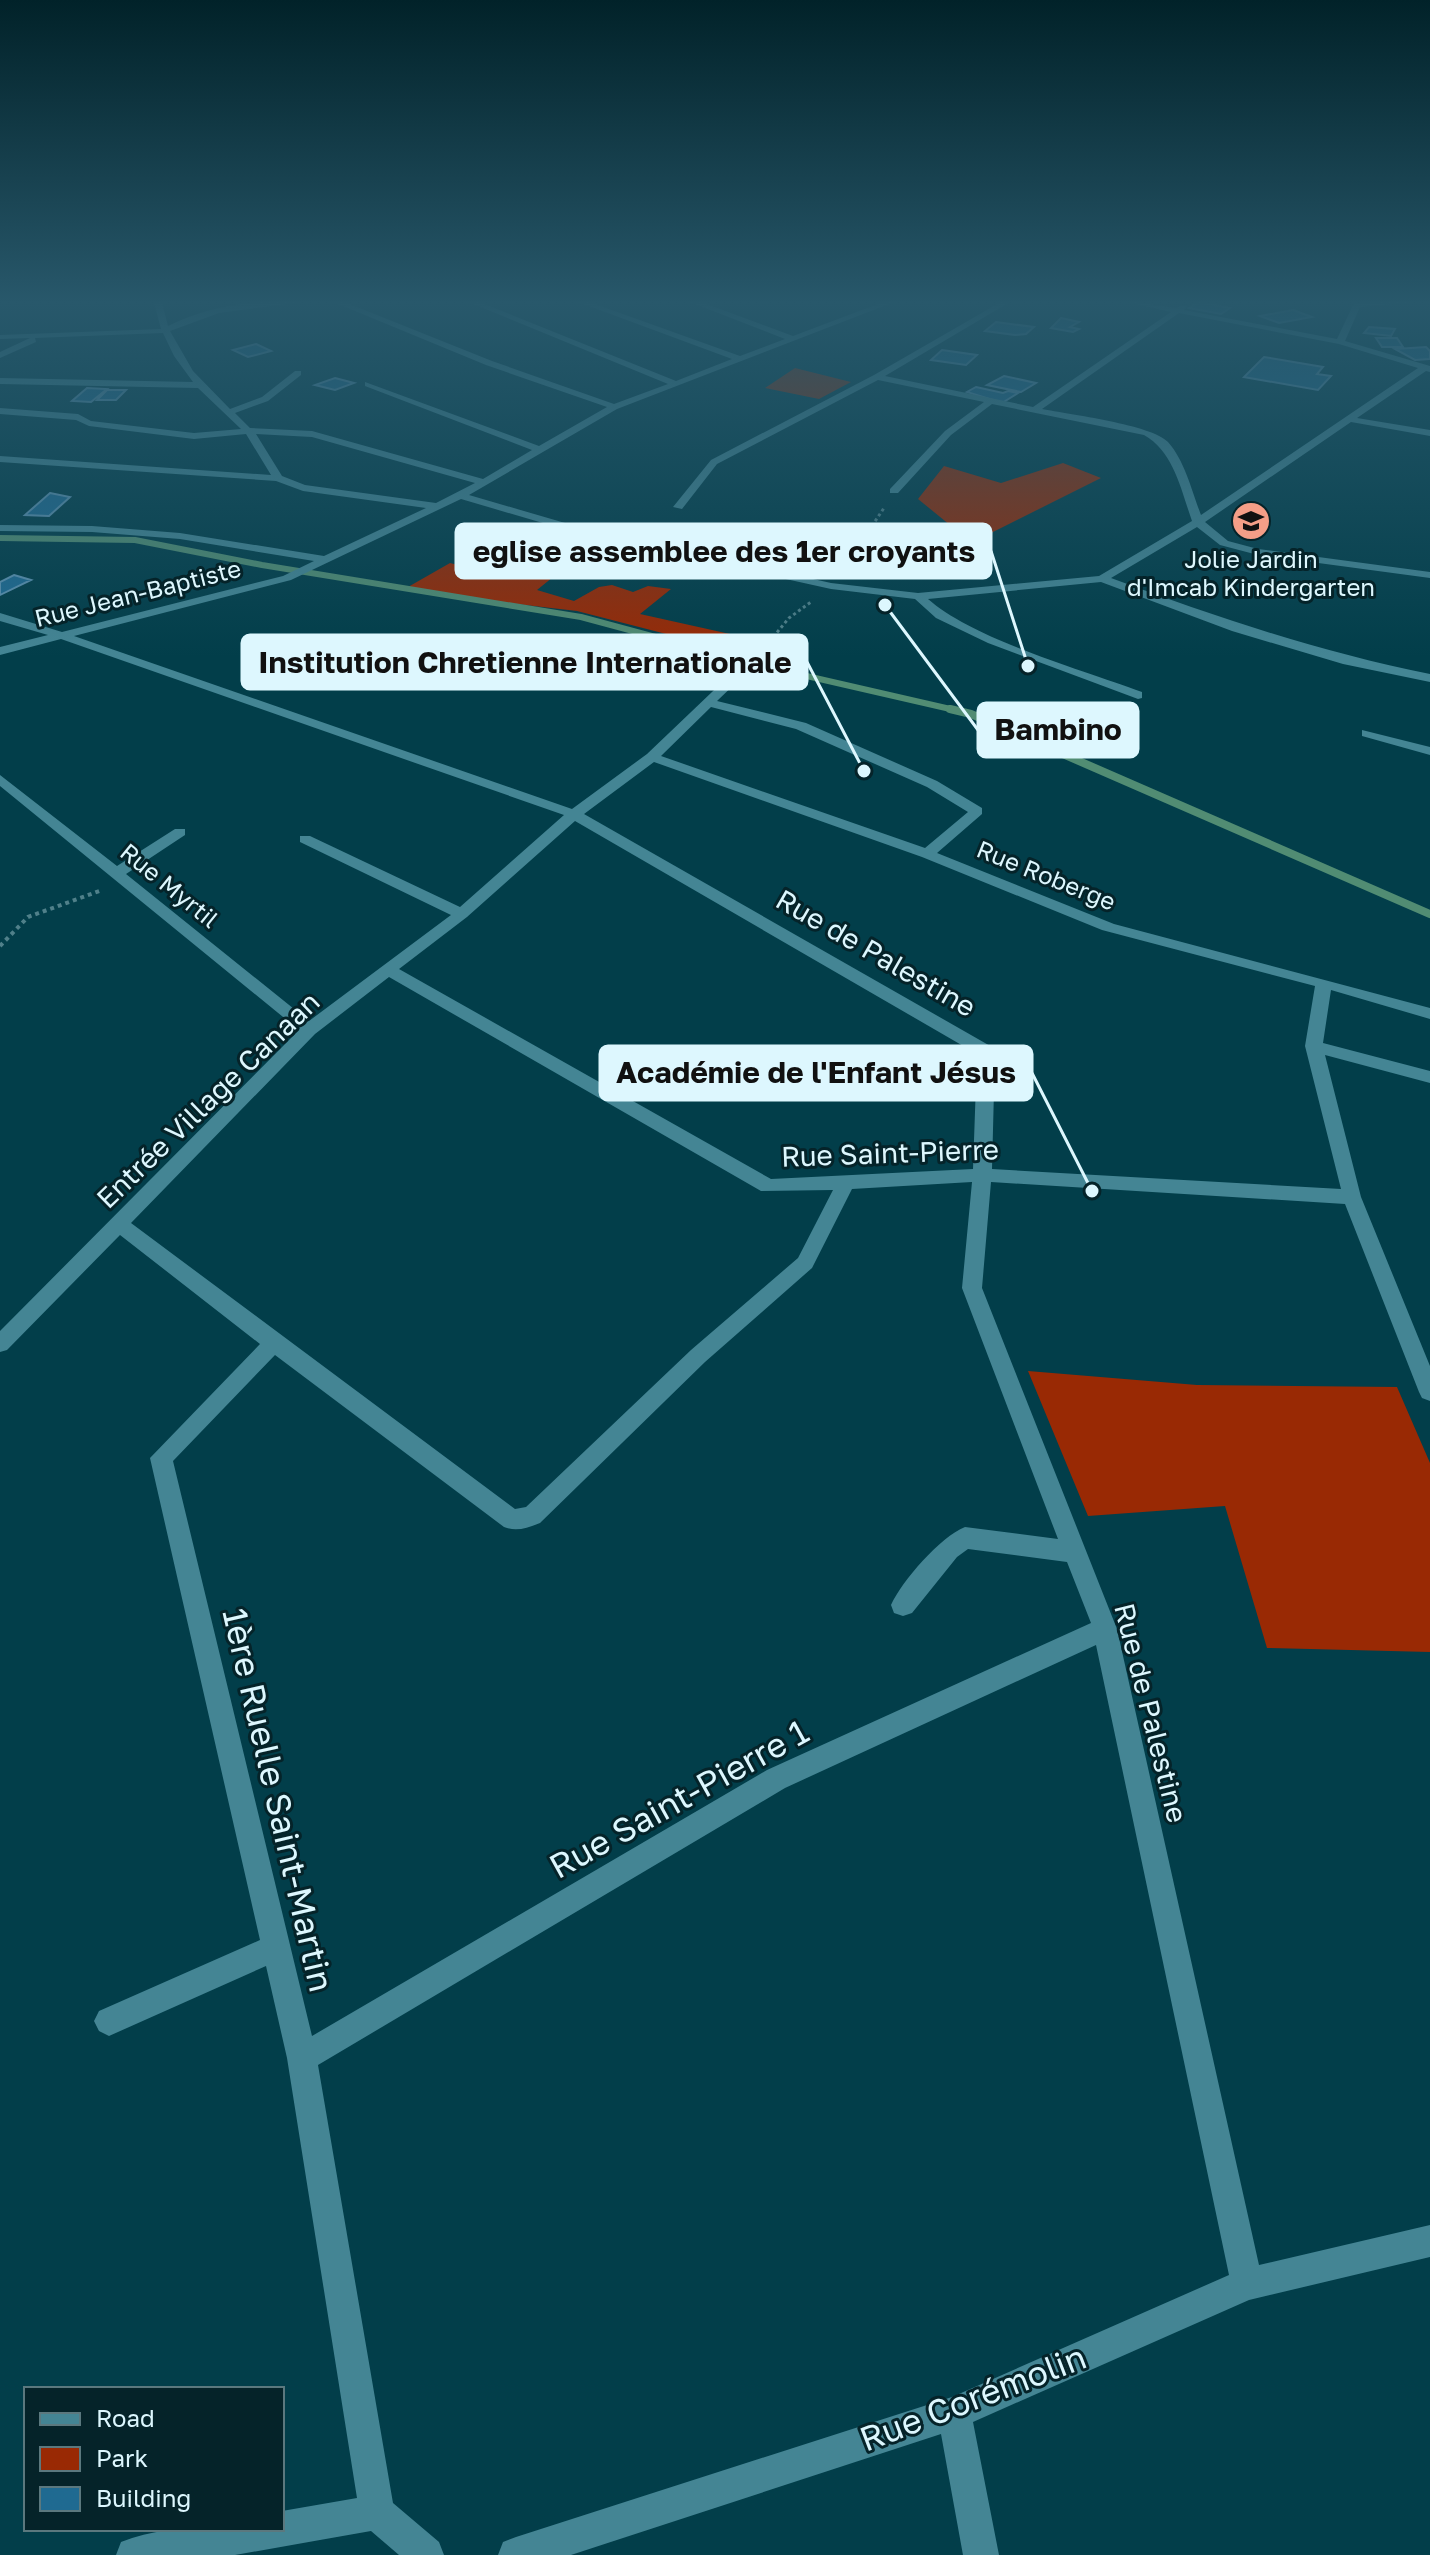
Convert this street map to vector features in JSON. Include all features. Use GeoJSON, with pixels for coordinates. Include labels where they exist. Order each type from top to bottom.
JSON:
{"type":"FeatureCollection","features":[{"type":"Feature","properties":{"kind":"street"},"geometry":{"type":"LineString","coordinates":[[80,418],[89,423],[194,436],[249,431],[312,434],[483,482]]}},
{"type":"Feature","properties":{"kind":"street"},"geometry":{"type":"LineString","coordinates":[[236,418],[269,455],[278,478]]}},
{"type":"Feature","properties":{"kind":"street"},"geometry":{"type":"LineString","coordinates":[[458,418],[538,449]]}},
{"type":"Feature","properties":{"kind":"street","name":"Rue Jean-Baptiste"},"geometry":{"type":"LineString","coordinates":[[0,651],[287,578],[439,507],[594,418]]}},
{"type":"Feature","properties":{"kind":"street"},"geometry":{"type":"LineString","coordinates":[[678,507],[714,462],[798,418]]}},
{"type":"Feature","properties":{"kind":"street"},"geometry":{"type":"LineString","coordinates":[[894,491],[948,433],[968,418]]}},
{"type":"Feature","properties":{"kind":"street"},"geometry":{"type":"LineString","coordinates":[[1078,418],[1121,425],[1163,442],[1176,464],[1198,522],[1224,543],[1258,552],[1430,575]]}},
{"type":"Feature","properties":{"kind":"street"},"geometry":{"type":"LineString","coordinates":[[1102,579],[1198,522],[1348,419],[1430,433]]}},
{"type":"Feature","properties":{"kind":"street"},"geometry":{"type":"LineString","coordinates":[[0,459],[278,478],[303,488],[439,507]]}},
{"type":"Feature","properties":{"kind":"street"},"geometry":{"type":"LineString","coordinates":[[460,496],[570,528],[831,586],[918,596],[1102,579],[1236,628],[1320,653],[1430,678]]}},
{"type":"Feature","properties":{"kind":"street"},"geometry":{"type":"LineString","coordinates":[[0,528],[92,529],[180,536],[328,560]]}},
{"type":"Feature","properties":{"kind":"street"},"geometry":{"type":"LineString","coordinates":[[918,596],[940,616],[992,640],[1138,695]]}},
{"type":"Feature","properties":{"kind":"street","name":"Rue de Palestine"},"geometry":{"type":"LineString","coordinates":[[0,617],[64,636],[574,814],[986,1051],[982,1175],[972,1288],[1105,1629],[1247,2284]]}},
{"type":"Feature","properties":{"kind":"street","name":"Entrée Village Canaan"},"geometry":{"type":"LineString","coordinates":[[0,1344],[309,1030],[462,914],[574,814],[652,757],[738,674]]}},
{"type":"Feature","properties":{"kind":"street"},"geometry":{"type":"LineString","coordinates":[[706,702],[801,726],[932,784],[977,811],[927,854]]}},
{"type":"Feature","properties":{"kind":"street"},"geometry":{"type":"LineString","coordinates":[[1367,733],[1430,751]]}},
{"type":"Feature","properties":{"kind":"street","name":"Rue Roberge"},"geometry":{"type":"LineString","coordinates":[[652,757],[927,854],[1108,927],[1430,1014]]}},
{"type":"Feature","properties":{"kind":"street","name":"Rue Myrtil"},"geometry":{"type":"LineString","coordinates":[[0,779],[309,1030]]}},
{"type":"Feature","properties":{"kind":"street"},"geometry":{"type":"LineString","coordinates":[[120,878],[180,832]]}},
{"type":"Feature","properties":{"kind":"street"},"geometry":{"type":"LineString","coordinates":[[305,839],[462,914]]}},
{"type":"Feature","properties":{"kind":"street","name":"Rue Saint-Pierre"},"geometry":{"type":"LineString","coordinates":[[390,971],[768,1186],[982,1175],[1352,1197]]}},
{"type":"Feature","properties":{"kind":"street"},"geometry":{"type":"LineString","coordinates":[[1324,983],[1314,1046],[1352,1197],[1430,1392]]}},
{"type":"Feature","properties":{"kind":"street"},"geometry":{"type":"LineString","coordinates":[[1314,1046],[1430,1077]]}},
{"type":"Feature","properties":{"kind":"street"},"geometry":{"type":"LineString","coordinates":[[118,1223],[512,1520],[532,1516],[698,1356],[805,1263],[845,1184]]}},
{"type":"Feature","properties":{"kind":"street","name":"1ère Ruelle Saint-Martin"},"geometry":{"type":"LineString","coordinates":[[274,1343],[161,1458],[302,2058],[377,2512]]}},
{"type":"Feature","properties":{"kind":"street"},"geometry":{"type":"LineString","coordinates":[[903,1605],[949,1549],[965,1538],[1073,1552]]}},
{"type":"Feature","properties":{"kind":"street","name":"Rue Saint-Pierre 1"},"geometry":{"type":"LineString","coordinates":[[302,2058],[776,1779],[1105,1629]]}},
{"type":"Feature","properties":{"kind":"street"},"geometry":{"type":"LineString","coordinates":[[109,2021],[276,1947]]}},
{"type":"Feature","properties":{"kind":"street","name":"Rue Corémolin"},"geometry":{"type":"LineString","coordinates":[[516,2555],[954,2413],[1247,2284],[1430,2241]]}},
{"type":"Feature","properties":{"kind":"street"},"geometry":{"type":"LineString","coordinates":[[954,2413],[981,2555]]}},
{"type":"Feature","properties":{"kind":"street"},"geometry":{"type":"LineString","coordinates":[[284,2528],[377,2512],[426,2555]]}},
{"type":"Feature","properties":{"kind":"street"},"geometry":{"type":"LineString","coordinates":[[134,2555],[270,2531]]}},
{"type":"Feature","properties":{"kind":"path"},"geometry":{"type":"LineString","coordinates":[[764,652],[789,618],[831,586],[859,549],[894,491]]}},
{"type":"Feature","properties":{"kind":"path"},"geometry":{"type":"LineString","coordinates":[[0,946],[28,917],[120,878]]}},
{"type":"Feature","properties":{"kind":"green space"},"geometry":{"type":"Polygon","coordinates":[[[1063,463],[1101,478],[989,534],[961,534],[918,499],[944,466],[1001,483],[1063,463]]]}},
{"type":"Feature","properties":{"kind":"green space"},"geometry":{"type":"Polygon","coordinates":[[[450,563],[510,578],[527,566],[558,573],[537,590],[574,601],[599,587],[612,585],[633,592],[648,586],[671,589],[640,614],[748,638],[736,652],[577,611],[481,600],[408,587],[450,563]]]}},
{"type":"Feature","properties":{"kind":"green space"},"geometry":{"type":"Polygon","coordinates":[[[1028,1371],[1197,1385],[1397,1387],[1430,1463],[1430,1652],[1267,1648],[1225,1506],[1088,1516],[1028,1371]]]}},
{"type":"Feature","properties":{"kind":"building"},"geometry":{"type":"Polygon","coordinates":[[[50,493],[70,497],[49,516],[25,515],[50,493]]]}},
{"type":"Feature","properties":{"kind":"building"},"geometry":{"type":"Polygon","coordinates":[[[14,575],[31,580],[0,595],[0,582],[14,575]]]}},
{"type":"Feature","properties":{"kind":"waterway"},"geometry":{"type":"LineString","coordinates":[[0,538],[135,540],[262,565],[581,617],[763,666],[959,711]]}},
{"type":"Feature","properties":{"kind":"waterway"},"geometry":{"type":"LineString","coordinates":[[950,709],[971,714],[1430,914]]}},
{"type":"Feature","properties":{"kind":"place","name":"Jolie Jardin d'Imcab Kindergarten"},"geometry":{"type":"Point","coordinates":[1251,521]}},
{"type":"Feature","properties":{"kind":"place","name":"Bambino"},"geometry":{"type":"Point","coordinates":[885,605]}},
{"type":"Feature","properties":{"kind":"place","name":"eglise assemblee des 1er croyants"},"geometry":{"type":"Point","coordinates":[1028,666]}},
{"type":"Feature","properties":{"kind":"place","name":"Institution Chretienne Internationale"},"geometry":{"type":"Point","coordinates":[864,771]}},
{"type":"Feature","properties":{"kind":"place","name":"Académie de l'Enfant Jésus"},"geometry":{"type":"Point","coordinates":[1092,1191]}}]}
